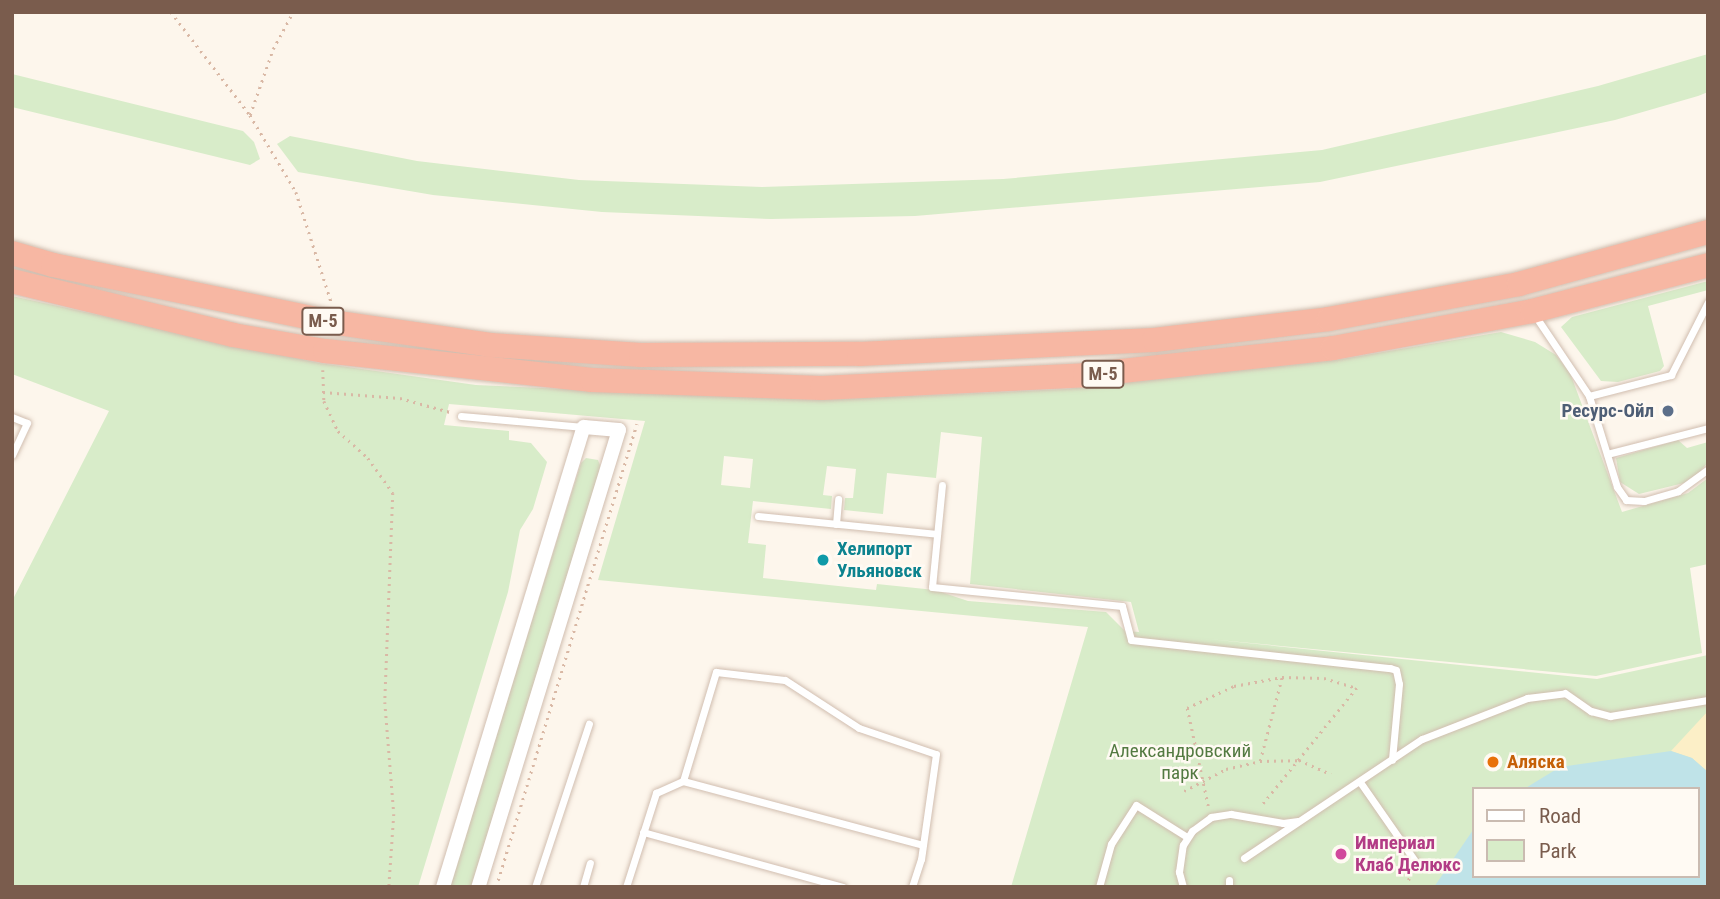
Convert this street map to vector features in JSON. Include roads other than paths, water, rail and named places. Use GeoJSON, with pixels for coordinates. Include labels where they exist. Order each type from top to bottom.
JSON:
{"type":"FeatureCollection","features":[{"type":"Feature","properties":{"kind":"highway","name":"М-5"},"geometry":{"type":"LineString","coordinates":[[12,253],[53,265],[331,323],[490,345],[641,355],[859,354],[1154,340],[1329,319],[1519,284],[1708,232]]}},
{"type":"Feature","properties":{"kind":"highway","name":"М-5"},"geometry":{"type":"LineString","coordinates":[[12,281],[233,335],[325,351],[592,380],[822,388],[1086,375],[1333,348],[1532,311],[1708,265]]}},
{"type":"Feature","properties":{"kind":"street"},"geometry":{"type":"LineString","coordinates":[[443,887],[583,427],[619,430],[478,887]]}},
{"type":"Feature","properties":{"kind":"lane"},"geometry":{"type":"LineString","coordinates":[[1589,396],[1671,375],[1706,306]]}},
{"type":"Feature","properties":{"kind":"lane"},"geometry":{"type":"LineString","coordinates":[[1706,306],[1708,323]]}},
{"type":"Feature","properties":{"kind":"lane"},"geometry":{"type":"LineString","coordinates":[[1532,311],[1589,396],[1621,495],[1633,501],[1678,491],[1708,469]]}},
{"type":"Feature","properties":{"kind":"lane"},"geometry":{"type":"LineString","coordinates":[[461,416],[583,427]]}},
{"type":"Feature","properties":{"kind":"lane"},"geometry":{"type":"LineString","coordinates":[[12,417],[27,423],[12,455]]}},
{"type":"Feature","properties":{"kind":"lane"},"geometry":{"type":"LineString","coordinates":[[1607,454],[1708,428]]}},
{"type":"Feature","properties":{"kind":"lane"},"geometry":{"type":"LineString","coordinates":[[942,485],[932,587],[1122,606],[1131,639],[1396,670],[1392,760]]}},
{"type":"Feature","properties":{"kind":"lane"},"geometry":{"type":"LineString","coordinates":[[836,524],[838,499]]}},
{"type":"Feature","properties":{"kind":"lane"},"geometry":{"type":"LineString","coordinates":[[758,516],[937,534]]}},
{"type":"Feature","properties":{"kind":"lane"},"geometry":{"type":"LineString","coordinates":[[683,781],[716,672],[785,680],[859,728],[936,754],[923,845],[912,887]]}},
{"type":"Feature","properties":{"kind":"lane"},"geometry":{"type":"LineString","coordinates":[[1244,858],[1422,739],[1527,698],[1566,693],[1591,710],[1609,716],[1708,700]]}},
{"type":"Feature","properties":{"kind":"lane"},"geometry":{"type":"LineString","coordinates":[[535,887],[589,724]]}},
{"type":"Feature","properties":{"kind":"lane"},"geometry":{"type":"LineString","coordinates":[[626,887],[656,793],[683,781],[923,845]]}},
{"type":"Feature","properties":{"kind":"lane"},"geometry":{"type":"LineString","coordinates":[[1360,782],[1417,864]]}},
{"type":"Feature","properties":{"kind":"lane"},"geometry":{"type":"LineString","coordinates":[[1099,887],[1111,844],[1136,805],[1187,837]]}},
{"type":"Feature","properties":{"kind":"lane"},"geometry":{"type":"LineString","coordinates":[[1183,887],[1179,858],[1187,837],[1200,823],[1221,814],[1283,823],[1302,821]]}},
{"type":"Feature","properties":{"kind":"lane"},"geometry":{"type":"LineString","coordinates":[[643,832],[843,887]]}},
{"type":"Feature","properties":{"kind":"lane"},"geometry":{"type":"LineString","coordinates":[[583,887],[590,863]]}},
{"type":"Feature","properties":{"kind":"water"},"geometry":{"type":"Polygon","coordinates":[[[1671,751],[1692,758],[1708,772],[1708,887],[1434,887],[1472,831],[1472,878],[1699,878],[1699,787],[1527,787],[1560,767],[1671,751]]]}},
{"type":"Feature","properties":{"kind":"place","name":"Ресурс-Ойл"},"geometry":{"type":"Point","coordinates":[1668,411]}},
{"type":"Feature","properties":{"kind":"place","name":"Хелипорт Ульяновск"},"geometry":{"type":"Point","coordinates":[823,560]}},
{"type":"Feature","properties":{"kind":"place","name":"Аляска"},"geometry":{"type":"Point","coordinates":[1493,762]}},
{"type":"Feature","properties":{"kind":"place","name":"Империал Клаб Делюкс"},"geometry":{"type":"Point","coordinates":[1341,854]}},
{"type":"Feature","properties":{"kind":"park label","name":"Александровский парк"},"geometry":{"type":"Point","coordinates":[1180,762]}}]}
